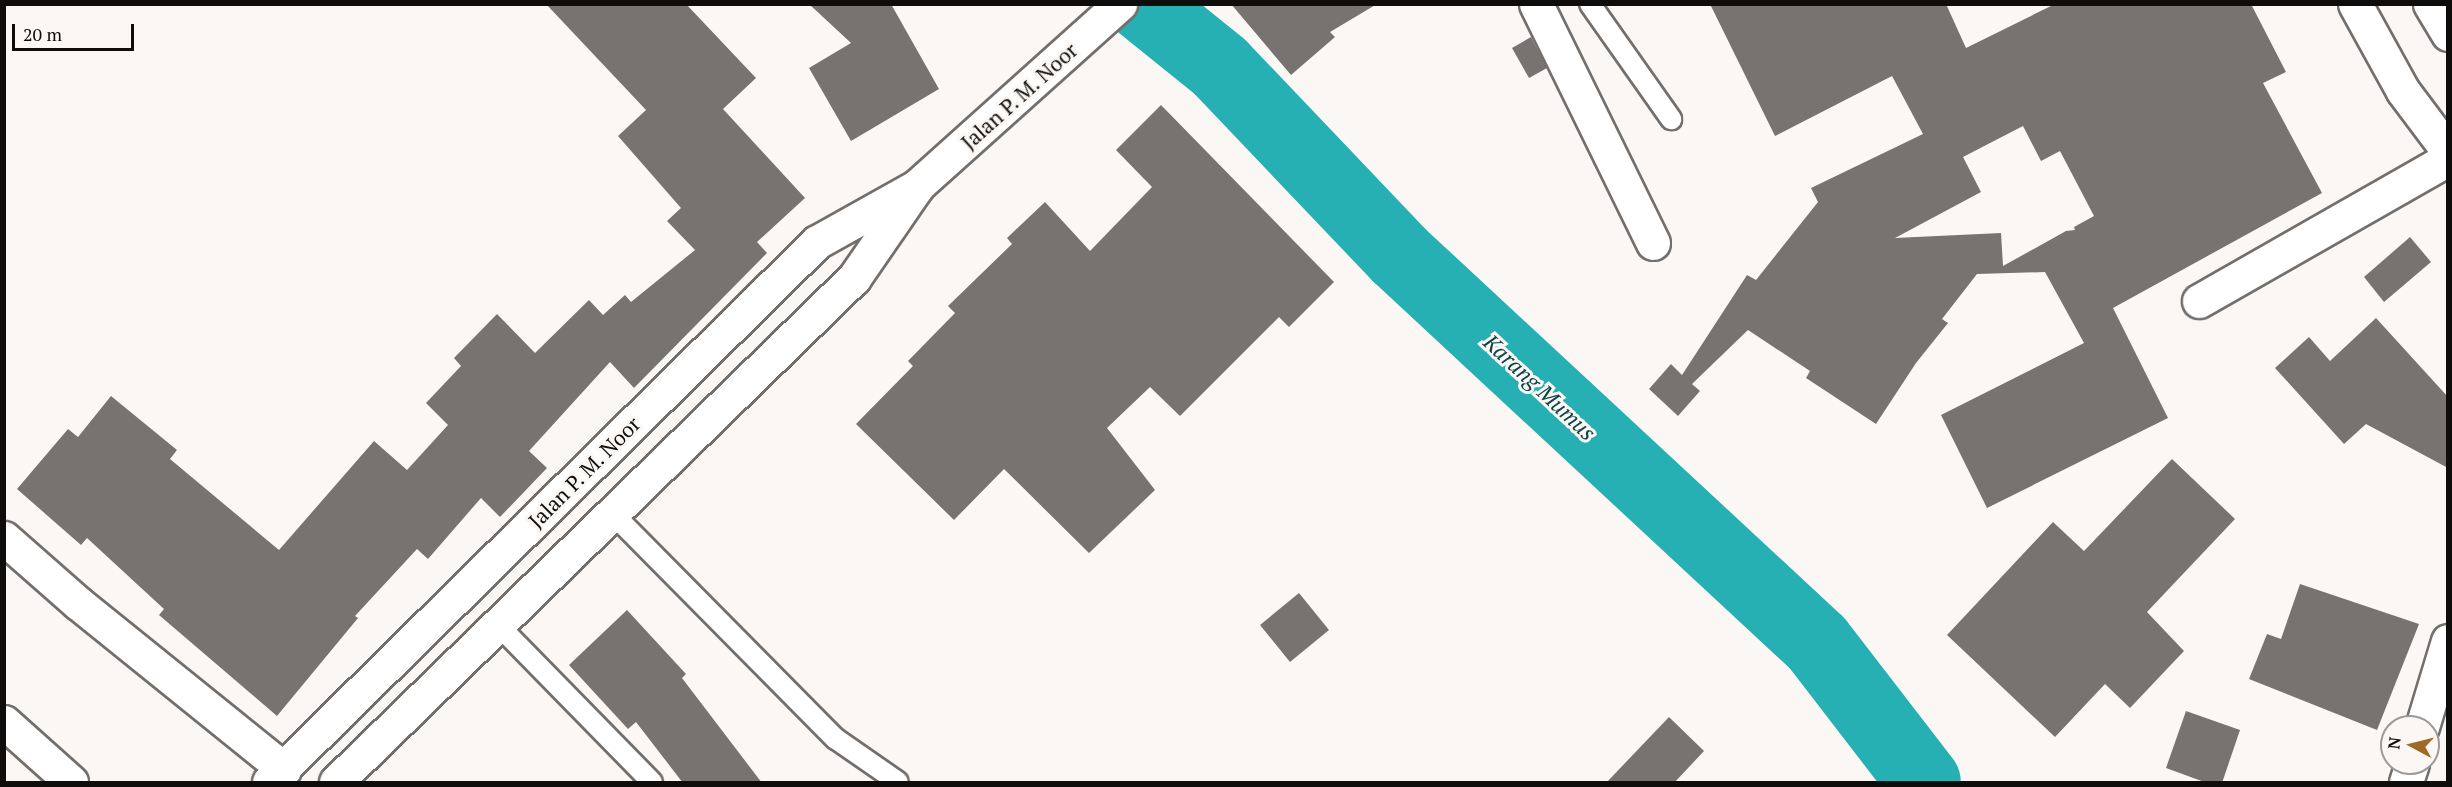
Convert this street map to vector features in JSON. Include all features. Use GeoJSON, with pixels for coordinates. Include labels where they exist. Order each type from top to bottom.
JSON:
{"type":"FeatureCollection","features":[{"type":"Feature","properties":{"kind":"main road","name":"Jalan P. M. Noor"},"geometry":{"type":"LineString","coordinates":[[277,776],[817,242],[917,186],[1065,56],[1120,4]]}},
{"type":"Feature","properties":{"kind":"main road"},"geometry":{"type":"LineString","coordinates":[[1536,4],[1653,243]]}},
{"type":"Feature","properties":{"kind":"main road"},"geometry":{"type":"LineString","coordinates":[[2355,4],[2403,91],[2448,151]]}},
{"type":"Feature","properties":{"kind":"main road"},"geometry":{"type":"LineString","coordinates":[[2430,4],[2448,34]]}},
{"type":"Feature","properties":{"kind":"main road"},"geometry":{"type":"LineString","coordinates":[[2199,302],[2448,159]]}},
{"type":"Feature","properties":{"kind":"main road","name":"Jalan P. M. Noor"},"geometry":{"type":"LineString","coordinates":[[336,783],[854,278],[917,186]]}},
{"type":"Feature","properties":{"kind":"main road"},"geometry":{"type":"LineString","coordinates":[[4,538],[277,776]]}},
{"type":"Feature","properties":{"kind":"main road"},"geometry":{"type":"LineString","coordinates":[[2426,715],[2448,641]]}},
{"type":"Feature","properties":{"kind":"main road"},"geometry":{"type":"LineString","coordinates":[[4,722],[71,783]]}},
{"type":"Feature","properties":{"kind":"lane"},"geometry":{"type":"LineString","coordinates":[[1590,4],[1671,119]]}},
{"type":"Feature","properties":{"kind":"lane"},"geometry":{"type":"LineString","coordinates":[[612,513],[836,739],[898,783]]}},
{"type":"Feature","properties":{"kind":"lane"},"geometry":{"type":"LineString","coordinates":[[498,625],[652,783]]}},
{"type":"Feature","properties":{"kind":"building"},"geometry":{"type":"Polygon","coordinates":[[[546,4],[686,4],[756,78],[723,109],[805,198],[757,242],[767,253],[634,388],[610,362],[529,451],[547,468],[500,517],[481,498],[428,559],[417,549],[355,616],[358,618],[277,716],[159,615],[164,609],[87,538],[81,545],[17,489],[68,429],[78,437],[111,396],[177,450],[170,459],[279,550],[374,441],[407,470],[448,425],[426,403],[461,366],[454,358],[497,314],[535,353],[589,300],[603,315],[625,295],[631,302],[695,250],[667,221],[681,208],[618,136],[646,110],[546,4]]]}},
{"type":"Feature","properties":{"kind":"building"},"geometry":{"type":"Polygon","coordinates":[[[809,4],[891,4],[939,89],[851,141],[809,68],[851,43],[809,4]]]}},
{"type":"Feature","properties":{"kind":"building"},"geometry":{"type":"Polygon","coordinates":[[[1231,4],[1377,4],[1330,32],[1335,37],[1291,75],[1231,4]]]}},
{"type":"Feature","properties":{"kind":"building"},"geometry":{"type":"Polygon","coordinates":[[[1710,4],[1946,4],[1966,48],[2055,4],[2251,4],[2286,72],[2263,83],[2322,193],[2113,308],[2168,418],[1987,508],[1941,415],[2084,343],[2045,272],[1977,274],[1942,319],[1948,323],[1916,363],[1876,424],[1806,378],[1810,371],[1748,330],[1692,384],[1700,391],[1678,416],[1649,389],[1671,364],[1682,375],[1747,275],[1756,280],[1818,202],[1811,188],[1923,134],[1892,76],[1775,136],[1710,4]],[[2023,126],[1963,157],[1981,192],[1895,238],[2001,233],[2003,266],[2066,231],[2075,230],[2074,227],[2094,216],[2060,151],[2041,161],[2023,126]]]}},
{"type":"Feature","properties":{"kind":"building"},"geometry":{"type":"Polygon","coordinates":[[[1531,37],[1547,68],[1529,78],[1512,48],[1531,37]]]}},
{"type":"Feature","properties":{"kind":"building"},"geometry":{"type":"Polygon","coordinates":[[[1161,105],[1334,282],[1289,327],[1279,317],[1180,416],[1150,387],[1107,428],[1155,490],[1089,553],[1004,469],[954,520],[856,424],[913,366],[908,361],[955,313],[948,306],[1012,244],[1007,238],[1045,202],[1090,251],[1152,187],[1116,150],[1161,105]]]}},
{"type":"Feature","properties":{"kind":"building"},"geometry":{"type":"Polygon","coordinates":[[[2410,237],[2431,262],[2384,302],[2364,277],[2410,237]]]}},
{"type":"Feature","properties":{"kind":"building"},"geometry":{"type":"Polygon","coordinates":[[[2376,318],[2448,397],[2448,468],[2366,424],[2344,444],[2275,368],[2309,337],[2330,361],[2376,318]]]}},
{"type":"Feature","properties":{"kind":"building"},"geometry":{"type":"Polygon","coordinates":[[[2172,459],[2235,519],[2147,612],[2184,651],[2130,708],[2105,684],[2055,737],[1947,635],[2053,522],[2084,551],[2172,459]]]}},
{"type":"Feature","properties":{"kind":"building"},"geometry":{"type":"Polygon","coordinates":[[[2300,584],[2419,624],[2383,715],[2380,715],[2377,730],[2249,679],[2267,634],[2281,639],[2300,584]]]}},
{"type":"Feature","properties":{"kind":"building"},"geometry":{"type":"Polygon","coordinates":[[[1299,593],[1329,630],[1290,662],[1260,625],[1299,593]]]}},
{"type":"Feature","properties":{"kind":"building"},"geometry":{"type":"Polygon","coordinates":[[[627,610],[686,674],[682,678],[762,783],[683,783],[636,722],[628,729],[569,665],[627,610]]]}},
{"type":"Feature","properties":{"kind":"building"},"geometry":{"type":"Polygon","coordinates":[[[2186,711],[2240,730],[2222,783],[2207,783],[2166,768],[2186,711]]]}},
{"type":"Feature","properties":{"kind":"building"},"geometry":{"type":"Polygon","coordinates":[[[1669,717],[1704,751],[1674,783],[1606,783],[1669,717]]]}},
{"type":"Feature","properties":{"kind":"waterway","name":"Karang Mumus"},"geometry":{"type":"LineString","coordinates":[[1142,4],[1220,67],[1399,255],[1817,643],[1924,782]]}}]}
